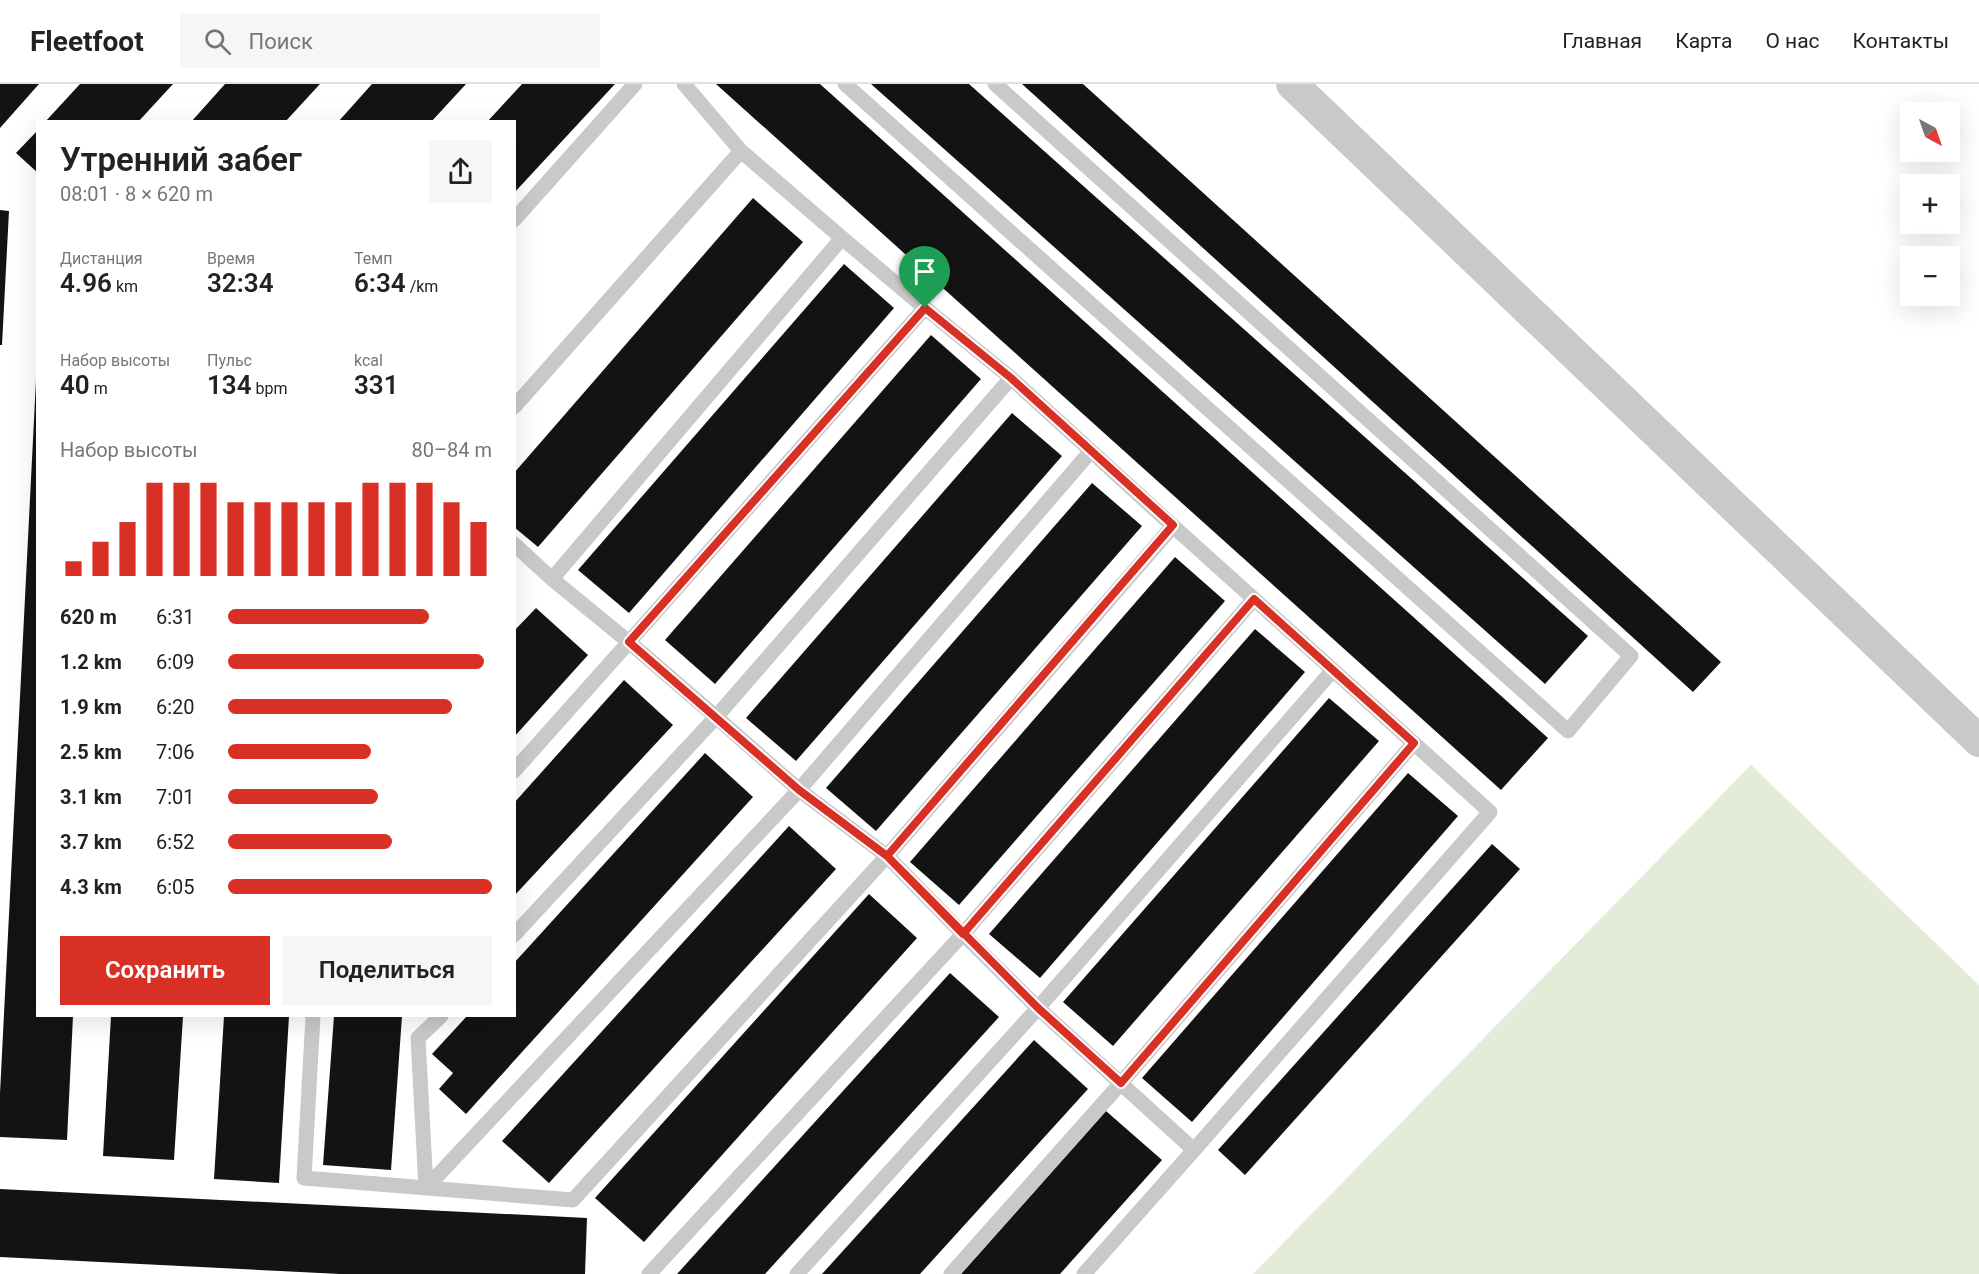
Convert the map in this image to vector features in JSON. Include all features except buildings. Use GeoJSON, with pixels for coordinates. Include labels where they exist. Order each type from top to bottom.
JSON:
{"type":"FeatureCollection","features":[{"type":"Feature","properties":{"kind":"street"},"geometry":{"type":"LineString","coordinates":[[1292,84],[1979,741]]}},
{"type":"Feature","properties":{"kind":"lane"},"geometry":{"type":"LineString","coordinates":[[516,218],[635,84]]}},
{"type":"Feature","properties":{"kind":"lane"},"geometry":{"type":"LineString","coordinates":[[684,84],[741,151],[1011,378],[1490,812],[1084,1274]]}},
{"type":"Feature","properties":{"kind":"lane"},"geometry":{"type":"LineString","coordinates":[[845,84],[1568,731],[1631,656],[995,84]]}},
{"type":"Feature","properties":{"kind":"lane"},"geometry":{"type":"LineString","coordinates":[[516,405],[741,151]]}},
{"type":"Feature","properties":{"kind":"lane"},"geometry":{"type":"LineString","coordinates":[[552,579],[843,238]]}},
{"type":"Feature","properties":{"kind":"lane"},"geometry":{"type":"LineString","coordinates":[[516,769],[925,308]]}},
{"type":"Feature","properties":{"kind":"lane"},"geometry":{"type":"LineString","coordinates":[[516,933],[716,717],[1011,378]]}},
{"type":"Feature","properties":{"kind":"lane"},"geometry":{"type":"LineString","coordinates":[[426,1188],[799,790],[1091,451]]}},
{"type":"Feature","properties":{"kind":"lane"},"geometry":{"type":"LineString","coordinates":[[313,1017],[304,1178],[573,1200],[887,856],[1173,525]]}},
{"type":"Feature","properties":{"kind":"lane"},"geometry":{"type":"LineString","coordinates":[[516,546],[799,790],[887,856],[1038,1008],[1194,1150]]}},
{"type":"Feature","properties":{"kind":"lane"},"geometry":{"type":"LineString","coordinates":[[649,1274],[963,934],[1254,599]]}},
{"type":"Feature","properties":{"kind":"lane"},"geometry":{"type":"LineString","coordinates":[[797,1274],[1038,1008],[1333,670]]}},
{"type":"Feature","properties":{"kind":"lane"},"geometry":{"type":"LineString","coordinates":[[951,1274],[1121,1083],[1414,743]]}},
{"type":"Feature","properties":{"kind":"lane"},"geometry":{"type":"LineString","coordinates":[[426,1188],[418,1038],[440,1017]]}},
{"type":"Feature","properties":{"kind":"green space"},"geometry":{"type":"Polygon","coordinates":[[[1751,765],[1979,985],[1979,1274],[1253,1274],[1751,765]]]}},
{"type":"Feature","properties":{"kind":"route"},"geometry":{"type":"LineString","coordinates":[[925,308],[629,642],[799,790],[887,856],[925,895],[963,934],[1038,1008],[1121,1083],[1414,743],[1254,599],[963,934],[887,856],[1173,525],[1011,378],[925,308]]}}]}
